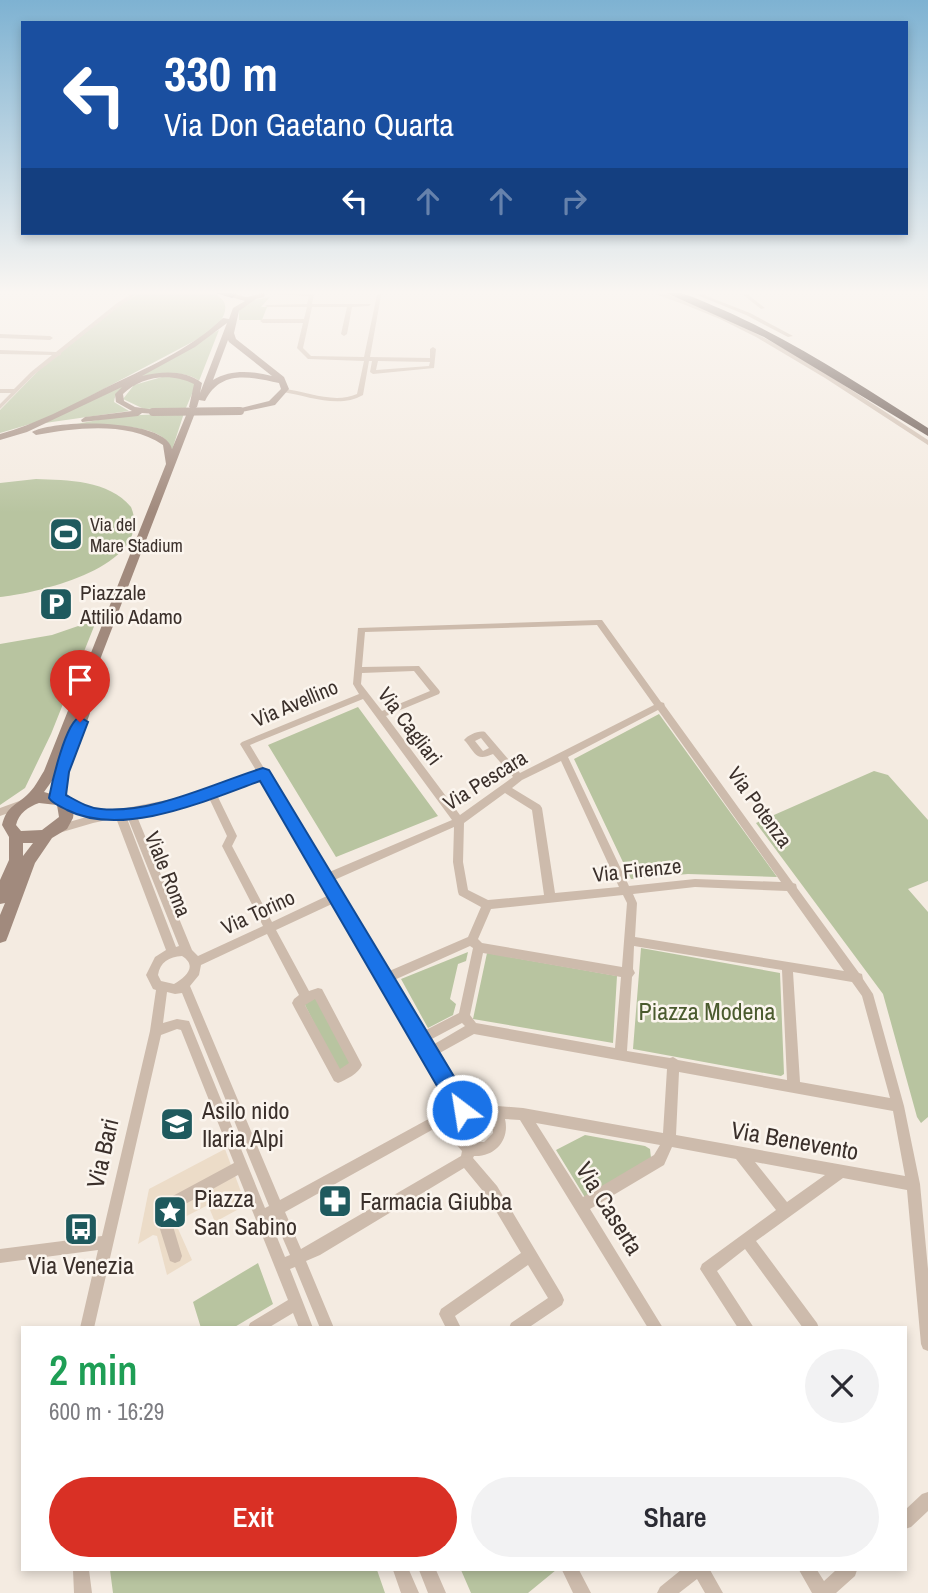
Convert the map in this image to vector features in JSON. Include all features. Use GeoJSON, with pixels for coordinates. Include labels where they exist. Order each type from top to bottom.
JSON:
{"type":"FeatureCollection","features":[{"type":"Feature","properties":{"kind":"highway"},"geometry":{"type":"LineString","coordinates":[[819,364],[928,430]]}},
{"type":"Feature","properties":{"kind":"highway"},"geometry":{"type":"LineString","coordinates":[[824,364],[928,430]]}},
{"type":"Feature","properties":{"kind":"main road"},"geometry":{"type":"LineString","coordinates":[[7,437],[68,411],[156,364]]}},
{"type":"Feature","properties":{"kind":"main road"},"geometry":{"type":"LineString","coordinates":[[0,936],[29,861],[66,817],[61,801],[62,772],[212,364]]}},
{"type":"Feature","properties":{"kind":"main road"},"geometry":{"type":"LineString","coordinates":[[259,364],[285,388]]}},
{"type":"Feature","properties":{"kind":"main road"},"geometry":{"type":"LineString","coordinates":[[153,412],[127,407],[120,402],[119,394],[137,381],[162,375],[180,376],[198,383],[195,410]]}},
{"type":"Feature","properties":{"kind":"main road"},"geometry":{"type":"LineString","coordinates":[[0,898],[16,860],[9,831],[10,817],[27,802],[50,773],[170,466],[195,410],[212,384],[226,378],[261,376],[285,388]]}},
{"type":"Feature","properties":{"kind":"main road"},"geometry":{"type":"LineString","coordinates":[[7,437],[80,421],[153,412],[240,411],[266,406],[285,388]]}},
{"type":"Feature","properties":{"kind":"main road"},"geometry":{"type":"LineString","coordinates":[[7,437],[84,427],[136,430],[164,442],[169,449],[170,466]]}},
{"type":"Feature","properties":{"kind":"main road"},"geometry":{"type":"LineString","coordinates":[[27,802],[61,801]]}},
{"type":"Feature","properties":{"kind":"main road"},"geometry":{"type":"LineString","coordinates":[[9,831],[30,839],[50,833]]}},
{"type":"Feature","properties":{"kind":"street"},"geometry":{"type":"LineString","coordinates":[[0,407],[45,364]]}},
{"type":"Feature","properties":{"kind":"street"},"geometry":{"type":"LineString","coordinates":[[285,388],[322,398],[355,398],[360,395],[366,364]]}},
{"type":"Feature","properties":{"kind":"street"},"geometry":{"type":"LineString","coordinates":[[374,364],[372,374],[432,367],[432,364]]}},
{"type":"Feature","properties":{"kind":"street"},"geometry":{"type":"LineString","coordinates":[[804,364],[928,443]]}},
{"type":"Feature","properties":{"kind":"street"},"geometry":{"type":"LineString","coordinates":[[0,391],[15,391]]}},
{"type":"Feature","properties":{"kind":"street","name":"Via Potenza"},"geometry":{"type":"LineString","coordinates":[[361,630],[599,622],[867,993],[898,1106],[913,1184],[924,1258],[928,1344]]}},
{"type":"Feature","properties":{"kind":"street","name":"Via Cagliari"},"geometry":{"type":"LineString","coordinates":[[361,630],[357,684],[458,821]]}},
{"type":"Feature","properties":{"kind":"street"},"geometry":{"type":"LineString","coordinates":[[358,670],[416,668],[436,692],[380,715]]}},
{"type":"Feature","properties":{"kind":"street","name":"Via Avellino"},"geometry":{"type":"LineString","coordinates":[[364,695],[245,744],[386,978],[429,1053],[459,1116]]}},
{"type":"Feature","properties":{"kind":"street","name":"Via Pescara"},"geometry":{"type":"LineString","coordinates":[[325,879],[458,821],[519,778],[661,705]]}},
{"type":"Feature","properties":{"kind":"street"},"geometry":{"type":"LineString","coordinates":[[495,749],[519,778]]}},
{"type":"Feature","properties":{"kind":"street"},"geometry":{"type":"LineString","coordinates":[[564,755],[632,903],[632,941],[621,1053]]}},
{"type":"Feature","properties":{"kind":"street"},"geometry":{"type":"LineString","coordinates":[[50,833],[101,815],[125,814],[211,793],[263,774]]}},
{"type":"Feature","properties":{"kind":"street"},"geometry":{"type":"LineString","coordinates":[[505,788],[537,808],[550,898]]}},
{"type":"Feature","properties":{"kind":"street"},"geometry":{"type":"LineString","coordinates":[[211,793],[232,836],[227,846],[306,997]]}},
{"type":"Feature","properties":{"kind":"street"},"geometry":{"type":"LineString","coordinates":[[61,801],[101,815]]}},
{"type":"Feature","properties":{"kind":"street"},"geometry":{"type":"LineString","coordinates":[[0,812],[27,802]]}},
{"type":"Feature","properties":{"kind":"street","name":"Viale Roma"},"geometry":{"type":"LineString","coordinates":[[125,814],[172,952]]}},
{"type":"Feature","properties":{"kind":"street","name":"Viale Roma"},"geometry":{"type":"LineString","coordinates":[[125,814],[187,952],[196,962]]}},
{"type":"Feature","properties":{"kind":"street"},"geometry":{"type":"LineString","coordinates":[[458,821],[458,862],[463,892],[487,905],[476,944],[464,1016],[474,1028]]}},
{"type":"Feature","properties":{"kind":"street","name":"Via Firenze"},"geometry":{"type":"LineString","coordinates":[[487,905],[695,883],[792,887]]}},
{"type":"Feature","properties":{"kind":"street","name":"Via Torino"},"geometry":{"type":"LineString","coordinates":[[196,962],[336,897]]}},
{"type":"Feature","properties":{"kind":"street"},"geometry":{"type":"LineString","coordinates":[[632,941],[858,978]]}},
{"type":"Feature","properties":{"kind":"street"},"geometry":{"type":"LineString","coordinates":[[386,978],[476,944],[629,973]]}},
{"type":"Feature","properties":{"kind":"street","name":"Viale Roma"},"geometry":{"type":"LineString","coordinates":[[162,988],[153,981],[152,969],[160,958],[172,952],[187,952]]}},
{"type":"Feature","properties":{"kind":"street"},"geometry":{"type":"LineString","coordinates":[[180,987],[193,976],[196,962]]}},
{"type":"Feature","properties":{"kind":"street"},"geometry":{"type":"LineString","coordinates":[[787,966],[794,1086]]}},
{"type":"Feature","properties":{"kind":"street"},"geometry":{"type":"LineString","coordinates":[[162,988],[187,989],[326,1326]]}},
{"type":"Feature","properties":{"kind":"street","name":"Via Bari"},"geometry":{"type":"LineString","coordinates":[[87,1326],[156,1031],[162,988]]}},
{"type":"Feature","properties":{"kind":"street"},"geometry":{"type":"LineString","coordinates":[[318,993],[356,1065],[338,1077],[298,1003],[306,997],[318,993]]}},
{"type":"Feature","properties":{"kind":"street"},"geometry":{"type":"LineString","coordinates":[[421,1039],[464,1016]]}},
{"type":"Feature","properties":{"kind":"street"},"geometry":{"type":"LineString","coordinates":[[156,1031],[177,1024],[185,1025],[305,1326]]}},
{"type":"Feature","properties":{"kind":"street"},"geometry":{"type":"LineString","coordinates":[[429,1053],[474,1028],[898,1106]]}},
{"type":"Feature","properties":{"kind":"street"},"geometry":{"type":"LineString","coordinates":[[581,1206],[660,1160],[669,1140],[673,1063]]}},
{"type":"Feature","properties":{"kind":"street"},"geometry":{"type":"LineString","coordinates":[[262,1217],[438,1120],[459,1116],[476,1104],[495,1112],[500,1126],[496,1140],[484,1149],[468,1154],[315,1250],[281,1266]]}},
{"type":"Feature","properties":{"kind":"street","name":"Via Benevento"},"geometry":{"type":"LineString","coordinates":[[495,1112],[523,1114],[913,1184]]}},
{"type":"Feature","properties":{"kind":"street","name":"Via Caserta"},"geometry":{"type":"LineString","coordinates":[[523,1114],[655,1326]]}},
{"type":"Feature","properties":{"kind":"street"},"geometry":{"type":"LineString","coordinates":[[459,1116],[458,1137],[557,1300],[519,1326]]}},
{"type":"Feature","properties":{"kind":"street"},"geometry":{"type":"LineString","coordinates":[[740,1153],[786,1212]]}},
{"type":"Feature","properties":{"kind":"street"},"geometry":{"type":"LineString","coordinates":[[175,1256],[161,1210],[241,1166]]}},
{"type":"Feature","properties":{"kind":"street"},"geometry":{"type":"LineString","coordinates":[[746,1326],[707,1269],[841,1171]]}},
{"type":"Feature","properties":{"kind":"street"},"geometry":{"type":"LineString","coordinates":[[747,1240],[811,1326]]}},
{"type":"Feature","properties":{"kind":"street"},"geometry":{"type":"LineString","coordinates":[[0,1256],[106,1242]]}},
{"type":"Feature","properties":{"kind":"street"},"geometry":{"type":"LineString","coordinates":[[453,1326],[446,1314],[531,1255]]}},
{"type":"Feature","properties":{"kind":"street"},"geometry":{"type":"LineString","coordinates":[[258,1326],[296,1303]]}},
{"type":"Feature","properties":{"kind":"street"},"geometry":{"type":"LineString","coordinates":[[907,1519],[928,1500]]}},
{"type":"Feature","properties":{"kind":"street"},"geometry":{"type":"LineString","coordinates":[[81,1571],[83,1593]]}},
{"type":"Feature","properties":{"kind":"street"},"geometry":{"type":"LineString","coordinates":[[401,1571],[410,1593]]}},
{"type":"Feature","properties":{"kind":"street"},"geometry":{"type":"LineString","coordinates":[[427,1571],[437,1593]]}},
{"type":"Feature","properties":{"kind":"street"},"geometry":{"type":"LineString","coordinates":[[571,1571],[582,1593]]}},
{"type":"Feature","properties":{"kind":"street"},"geometry":{"type":"LineString","coordinates":[[666,1593],[693,1571]]}},
{"type":"Feature","properties":{"kind":"street"},"geometry":{"type":"LineString","coordinates":[[702,1571],[714,1593]]}},
{"type":"Feature","properties":{"kind":"street"},"geometry":{"type":"LineString","coordinates":[[808,1571],[823,1593],[848,1571]]}},
{"type":"Feature","properties":{"kind":"green space"},"geometry":{"type":"Polygon","coordinates":[[[46,364],[150,364],[47,419],[0,433],[0,410],[46,364]]]}},
{"type":"Feature","properties":{"kind":"green space"},"geometry":{"type":"Polygon","coordinates":[[[155,364],[206,364],[199,381],[190,376],[165,373],[137,379],[126,385],[114,402],[129,411],[45,423],[155,364]]]}},
{"type":"Feature","properties":{"kind":"green space"},"geometry":{"type":"Polygon","coordinates":[[[162,377],[180,377],[196,384],[186,408],[144,409],[123,399],[134,385],[162,377]]]}},
{"type":"Feature","properties":{"kind":"green space"},"geometry":{"type":"Polygon","coordinates":[[[184,413],[172,450],[165,440],[154,432],[138,428],[54,428],[120,416],[184,413]]]}},
{"type":"Feature","properties":{"kind":"green space","name":"Via del Mare Stadium"},"geometry":{"type":"Polygon","coordinates":[[[36,479],[87,483],[111,491],[131,507],[134,528],[126,546],[109,561],[87,574],[37,590],[0,597],[0,483],[36,479]]]}},
{"type":"Feature","properties":{"kind":"green space"},"geometry":{"type":"Polygon","coordinates":[[[84,624],[95,624],[51,734],[25,788],[0,805],[0,644],[52,635],[84,624]]]}},
{"type":"Feature","properties":{"kind":"green space"},"geometry":{"type":"Polygon","coordinates":[[[358,707],[438,816],[336,857],[268,745],[358,707]]]}},
{"type":"Feature","properties":{"kind":"green space"},"geometry":{"type":"Polygon","coordinates":[[[659,714],[777,877],[688,874],[631,879],[574,759],[659,714]]]}},
{"type":"Feature","properties":{"kind":"green space"},"geometry":{"type":"Polygon","coordinates":[[[874,771],[888,775],[928,820],[928,881],[908,889],[928,912],[928,1117],[921,1123],[917,1117],[883,994],[756,823],[874,771]]]}},
{"type":"Feature","properties":{"kind":"green space","name":"Piazza Modena"},"geometry":{"type":"Polygon","coordinates":[[[641,948],[780,973],[784,1074],[781,1076],[633,1049],[641,948]]]}},
{"type":"Feature","properties":{"kind":"green space"},"geometry":{"type":"Polygon","coordinates":[[[468,952],[466,961],[458,964],[450,999],[456,1004],[453,1015],[428,1028],[401,979],[468,952]]]}},
{"type":"Feature","properties":{"kind":"green space","name":"Piazza Modena"},"geometry":{"type":"Polygon","coordinates":[[[487,953],[617,976],[613,1043],[473,1019],[487,953]]]}},
{"type":"Feature","properties":{"kind":"green space"},"geometry":{"type":"Polygon","coordinates":[[[316,998],[351,1063],[338,1071],[304,1003],[316,998]]]}},
{"type":"Feature","properties":{"kind":"green space"},"geometry":{"type":"Polygon","coordinates":[[[585,1135],[645,1146],[650,1149],[651,1158],[586,1199],[556,1150],[585,1135]]]}},
{"type":"Feature","properties":{"kind":"green space"},"geometry":{"type":"Polygon","coordinates":[[[258,1263],[273,1304],[236,1326],[200,1326],[193,1302],[258,1263]]]}},
{"type":"Feature","properties":{"kind":"green space"},"geometry":{"type":"Polygon","coordinates":[[[110,1571],[377,1571],[385,1593],[113,1593],[110,1571]]]}},
{"type":"Feature","properties":{"kind":"green space"},"geometry":{"type":"Polygon","coordinates":[[[461,1571],[555,1571],[528,1593],[471,1593],[461,1571]]]}},
{"type":"Feature","properties":{"kind":"shaded area","name":"Piazza San Sabino"},"geometry":{"type":"Polygon","coordinates":[[[225,1149],[246,1205],[215,1222],[208,1205],[175,1222],[192,1260],[167,1275],[157,1236],[153,1235],[138,1244],[149,1189],[225,1149]]]}},
{"type":"Feature","properties":{"kind":"place","name":"Via del Mare Stadium"},"geometry":{"type":"Point","coordinates":[66,534]}},
{"type":"Feature","properties":{"kind":"place","name":"Piazzale Attilio Adamo"},"geometry":{"type":"Point","coordinates":[56,604]}},
{"type":"Feature","properties":{"kind":"place","name":"Asilo nido Ilaria Alpi"},"geometry":{"type":"Point","coordinates":[177,1124]}},
{"type":"Feature","properties":{"kind":"place","name":"Farmacia Giubba"},"geometry":{"type":"Point","coordinates":[335,1201]}},
{"type":"Feature","properties":{"kind":"place","name":"Piazza San Sabino"},"geometry":{"type":"Point","coordinates":[170,1212]}},
{"type":"Feature","properties":{"kind":"place","name":"Via Venezia"},"geometry":{"type":"Point","coordinates":[81,1229]}},
{"type":"Feature","properties":{"kind":"route"},"geometry":{"type":"LineString","coordinates":[[80,722],[62,772],[57,798],[83,811],[101,815],[131,813],[197,798],[263,774],[462,1110]]}}]}
